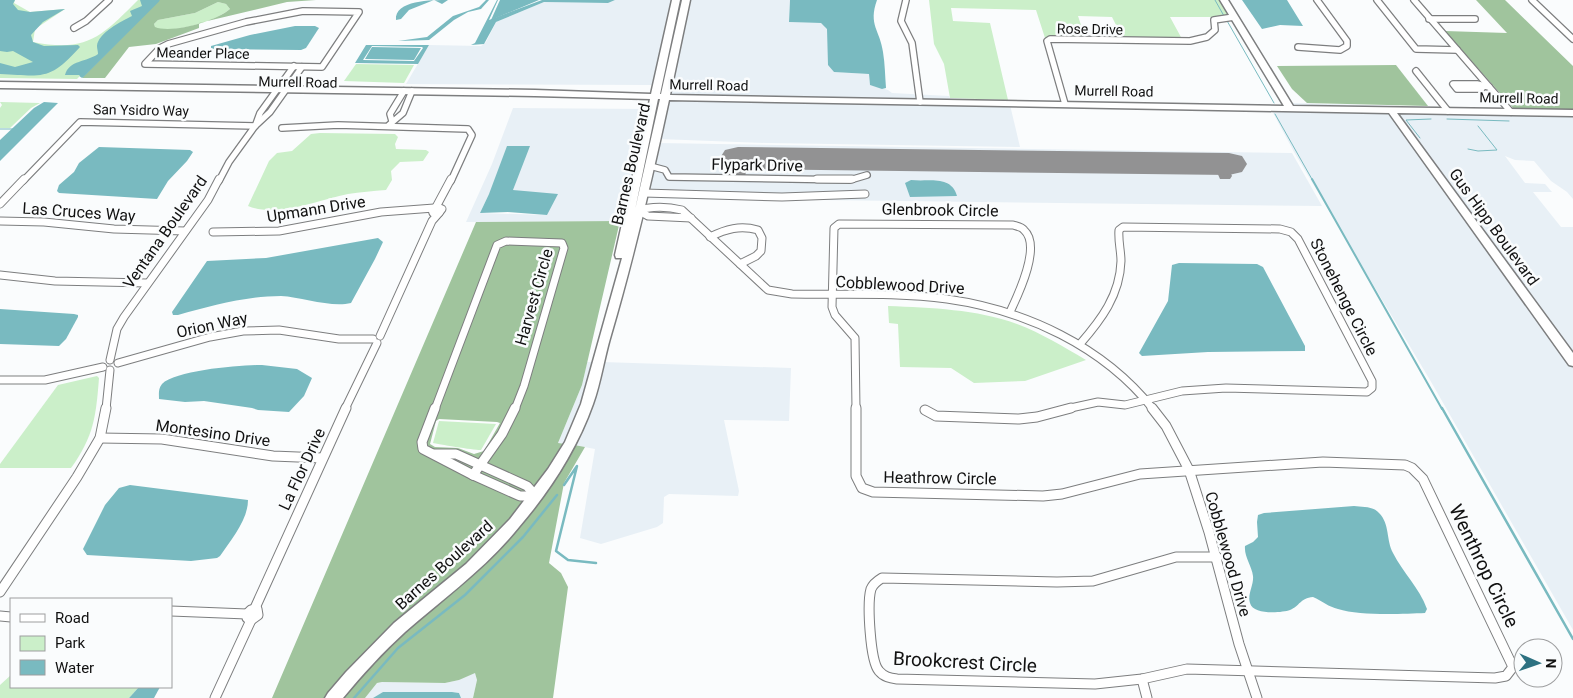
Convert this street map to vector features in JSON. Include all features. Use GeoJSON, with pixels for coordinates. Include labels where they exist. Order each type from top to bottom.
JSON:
{"type":"FeatureCollection","features":[{"type":"Feature","properties":{"kind":"street"},"geometry":{"type":"LineString","coordinates":[[74,28],[86,21],[109,0]]}},
{"type":"Feature","properties":{"kind":"street"},"geometry":{"type":"LineString","coordinates":[[676,0],[678,6],[674,24],[679,32]]}},
{"type":"Feature","properties":{"kind":"street","name":"Barnes Boulevard"},"geometry":{"type":"LineString","coordinates":[[635,211],[644,193],[650,166],[669,30],[676,0]]}},
{"type":"Feature","properties":{"kind":"street","name":"Barnes Boulevard"},"geometry":{"type":"LineString","coordinates":[[333,698],[351,677],[400,628],[471,569],[515,523],[536,496],[570,444],[582,420],[614,309],[660,98],[669,77],[686,0]]}},
{"type":"Feature","properties":{"kind":"street"},"geometry":{"type":"LineString","coordinates":[[906,0],[901,21],[912,43],[920,102]]}},
{"type":"Feature","properties":{"kind":"street"},"geometry":{"type":"LineString","coordinates":[[1224,0],[1290,108]]}},
{"type":"Feature","properties":{"kind":"street"},"geometry":{"type":"LineString","coordinates":[[1298,47],[1340,50],[1347,46],[1347,41],[1317,0]]}},
{"type":"Feature","properties":{"kind":"street"},"geometry":{"type":"LineString","coordinates":[[1377,0],[1416,49],[1457,50]]}},
{"type":"Feature","properties":{"kind":"street"},"geometry":{"type":"LineString","coordinates":[[1414,0],[1486,87],[1511,112]]}},
{"type":"Feature","properties":{"kind":"street"},"geometry":{"type":"LineString","coordinates":[[1532,0],[1573,40]]}},
{"type":"Feature","properties":{"kind":"street","name":"Meander Place"},"geometry":{"type":"LineString","coordinates":[[303,11],[360,12],[322,67],[302,67],[145,64],[160,48],[168,44],[246,22],[303,11]]}},
{"type":"Feature","properties":{"kind":"street","name":"Rose Drive"},"geometry":{"type":"LineString","coordinates":[[1065,104],[1047,41],[1050,39],[1166,41],[1199,39],[1207,37],[1215,30],[1214,20],[1234,17]]}},
{"type":"Feature","properties":{"kind":"street"},"geometry":{"type":"LineString","coordinates":[[1429,18],[1475,19]]}},
{"type":"Feature","properties":{"kind":"street"},"geometry":{"type":"LineString","coordinates":[[669,30],[674,35],[674,38],[668,72],[669,77]]}},
{"type":"Feature","properties":{"kind":"street","name":"Ventana Boulevard"},"geometry":{"type":"LineString","coordinates":[[114,361],[117,329],[147,283],[208,200],[229,162],[255,126],[270,112],[294,66]]}},
{"type":"Feature","properties":{"kind":"street","name":"Ventana Boulevard"},"geometry":{"type":"LineString","coordinates":[[255,126],[260,113],[302,67]]}},
{"type":"Feature","properties":{"kind":"street"},"geometry":{"type":"LineString","coordinates":[[1416,71],[1448,111]]}},
{"type":"Feature","properties":{"kind":"street","name":"Murrell Road"},"geometry":{"type":"LineString","coordinates":[[0,85],[646,101],[660,98],[1573,113]]}},
{"type":"Feature","properties":{"kind":"street","name":"Murrell Road"},"geometry":{"type":"LineString","coordinates":[[0,91],[280,92]]}},
{"type":"Feature","properties":{"kind":"street"},"geometry":{"type":"LineString","coordinates":[[390,123],[403,113],[406,94]]}},
{"type":"Feature","properties":{"kind":"street"},"geometry":{"type":"LineString","coordinates":[[390,123],[390,114],[406,94]]}},
{"type":"Feature","properties":{"kind":"street","name":"Gus Hipp Boulevard"},"geometry":{"type":"LineString","coordinates":[[1391,110],[1573,362]]}},
{"type":"Feature","properties":{"kind":"street","name":"San Ysidro Way"},"geometry":{"type":"LineString","coordinates":[[0,204],[80,122],[255,126]]}},
{"type":"Feature","properties":{"kind":"street","name":"La Flor Drive"},"geometry":{"type":"LineString","coordinates":[[215,698],[322,458],[472,136],[472,131],[463,128],[390,123],[282,128]]}},
{"type":"Feature","properties":{"kind":"street","name":"Flypark Drive"},"geometry":{"type":"LineString","coordinates":[[650,166],[665,170],[669,177],[850,180],[868,175]]}},
{"type":"Feature","properties":{"kind":"street","name":"Flypark Drive"},"geometry":{"type":"LineString","coordinates":[[644,193],[782,197],[865,194]]}},
{"type":"Feature","properties":{"kind":"street","name":"Upmann Drive"},"geometry":{"type":"LineString","coordinates":[[213,232],[279,231],[390,211],[423,210],[435,212]]}},
{"type":"Feature","properties":{"kind":"street","name":"Cobblewood Drive"},"geometry":{"type":"LineString","coordinates":[[635,211],[648,216],[692,218],[768,290],[774,292],[832,295],[948,299],[1010,312],[1033,320],[1080,344],[1125,379],[1145,400],[1174,440],[1189,471],[1217,557],[1230,614],[1257,698]]}},
{"type":"Feature","properties":{"kind":"street","name":"Las Cruces Way"},"geometry":{"type":"LineString","coordinates":[[0,221],[44,222],[114,229],[186,231]]}},
{"type":"Feature","properties":{"kind":"street","name":"Glenbrook Circle"},"geometry":{"type":"LineString","coordinates":[[832,295],[833,231],[839,224],[1014,225],[1027,230],[1030,257],[1022,289],[1010,312]]}},
{"type":"Feature","properties":{"kind":"street"},"geometry":{"type":"LineString","coordinates":[[710,237],[732,227],[758,230],[762,238],[761,251],[756,256],[740,264]]}},
{"type":"Feature","properties":{"kind":"street","name":"Stonehenge Circle"},"geometry":{"type":"LineString","coordinates":[[1080,344],[1101,320],[1117,285],[1121,259],[1119,230],[1123,228],[1280,229],[1291,232],[1298,239],[1372,381],[1372,388],[1367,392],[1226,388],[1182,391],[1145,400]]}},
{"type":"Feature","properties":{"kind":"street","name":"Harvest Circle"},"geometry":{"type":"LineString","coordinates":[[473,475],[502,434],[524,386],[564,248],[562,243],[506,241],[500,242],[494,248],[422,442],[423,449],[436,454],[444,461],[473,475],[520,496],[536,496]]}},
{"type":"Feature","properties":{"kind":"street"},"geometry":{"type":"LineString","coordinates":[[0,275],[55,280],[147,283]]}},
{"type":"Feature","properties":{"kind":"street","name":"Heathrow Circle"},"geometry":{"type":"LineString","coordinates":[[832,295],[833,312],[855,338],[856,476],[858,482],[867,490],[1048,495],[1062,494],[1128,476],[1189,471]]}},
{"type":"Feature","properties":{"kind":"street","name":"Orion Way"},"geometry":{"type":"LineString","coordinates":[[114,361],[210,337],[243,331],[279,330],[339,338],[377,339]]}},
{"type":"Feature","properties":{"kind":"street"},"geometry":{"type":"LineString","coordinates":[[0,380],[44,380],[106,369],[114,361]]}},
{"type":"Feature","properties":{"kind":"street"},"geometry":{"type":"LineString","coordinates":[[0,592],[77,477],[100,438],[106,413],[106,369]]}},
{"type":"Feature","properties":{"kind":"street"},"geometry":{"type":"LineString","coordinates":[[925,410],[936,416],[1019,419],[1037,417],[1091,403],[1125,405],[1145,400]]}},
{"type":"Feature","properties":{"kind":"street","name":"Montesino Drive"},"geometry":{"type":"LineString","coordinates":[[100,438],[162,439],[273,456],[322,458]]}},
{"type":"Feature","properties":{"kind":"street"},"geometry":{"type":"LineString","coordinates":[[436,454],[456,454],[527,486],[536,496]]}},
{"type":"Feature","properties":{"kind":"street","name":"Wenthrop Circle"},"geometry":{"type":"LineString","coordinates":[[1189,471],[1323,462],[1397,464],[1412,468],[1423,479],[1513,667],[1511,673],[1505,677],[1495,678],[1248,670]]}},
{"type":"Feature","properties":{"kind":"street","name":"Brookcrest Circle"},"geometry":{"type":"LineString","coordinates":[[1217,557],[1176,557],[1093,580],[1057,582],[887,578],[878,580],[871,588],[874,661],[876,668],[884,676],[897,678],[1096,684],[1142,679],[1169,671],[1187,669],[1248,670]]}},
{"type":"Feature","properties":{"kind":"street"},"geometry":{"type":"LineString","coordinates":[[172,611],[251,614]]}},
{"type":"Feature","properties":{"kind":"street"},"geometry":{"type":"LineString","coordinates":[[1142,679],[1147,698]]}},
{"type":"Feature","properties":{"kind":"shaded area"},"geometry":{"type":"Polygon","coordinates":[[[615,0],[673,0],[652,96],[650,95],[652,85],[406,84],[429,45],[481,46],[486,42],[496,22],[544,2],[608,3],[615,0]]]}},
{"type":"Feature","properties":{"kind":"shaded area"},"geometry":{"type":"Polygon","coordinates":[[[689,0],[790,0],[789,22],[821,23],[828,29],[828,62],[834,72],[869,74],[870,85],[892,93],[1008,100],[1009,102],[668,97],[689,0]]]}},
{"type":"Feature","properties":{"kind":"shaded area"},"geometry":{"type":"Polygon","coordinates":[[[667,100],[1010,105],[1020,147],[767,143],[659,139],[667,100]]]}},
{"type":"Feature","properties":{"kind":"shaded area"},"geometry":{"type":"Polygon","coordinates":[[[651,101],[620,221],[466,222],[492,164],[513,108],[647,109],[651,101]],[[529,146],[489,194],[480,213],[547,215],[522,192],[513,190],[529,146]]]}},
{"type":"Feature","properties":{"kind":"shaded area"},"geometry":{"type":"Polygon","coordinates":[[[1290,103],[1442,107],[1444,110],[1292,106],[1290,103]]]}},
{"type":"Feature","properties":{"kind":"shaded area"},"geometry":{"type":"Polygon","coordinates":[[[1271,109],[1389,111],[1573,368],[1573,630],[1430,380],[1294,152],[1271,109]]]}},
{"type":"Feature","properties":{"kind":"shaded area"},"geometry":{"type":"Polygon","coordinates":[[[1395,111],[1573,114],[1573,199],[1567,192],[1551,181],[1534,161],[1515,160],[1505,156],[1525,183],[1545,184],[1552,192],[1533,192],[1561,227],[1573,227],[1573,357],[1395,111]]]}},
{"type":"Feature","properties":{"kind":"shaded area"},"geometry":{"type":"Polygon","coordinates":[[[658,143],[1292,153],[1322,206],[646,198],[658,143]]]}},
{"type":"Feature","properties":{"kind":"shaded area"},"geometry":{"type":"Polygon","coordinates":[[[587,362],[594,362],[584,401],[566,444],[558,443],[582,385],[587,362]]]}},
{"type":"Feature","properties":{"kind":"shaded area"},"geometry":{"type":"Polygon","coordinates":[[[602,362],[791,368],[789,421],[724,420],[739,491],[738,496],[669,494],[664,497],[663,523],[657,527],[601,544],[580,538],[595,449],[574,445],[602,362]]]}},
{"type":"Feature","properties":{"kind":"shaded area"},"geometry":{"type":"Polygon","coordinates":[[[471,673],[475,673],[477,680],[473,698],[461,698],[459,693],[452,692],[383,692],[373,698],[365,698],[377,683],[445,683],[459,680],[471,673]]]}},
{"type":"Feature","properties":{"kind":"green space"},"geometry":{"type":"Polygon","coordinates":[[[0,0],[15,0],[14,3],[30,12],[65,9],[35,29],[33,42],[67,45],[92,39],[114,23],[138,0],[156,0],[77,79],[0,78],[0,0]]]}},
{"type":"Feature","properties":{"kind":"green space"},"geometry":{"type":"Polygon","coordinates":[[[159,0],[316,0],[287,2],[206,21],[230,9],[226,4],[218,2],[195,13],[158,20],[154,24],[155,27],[163,29],[183,28],[199,24],[199,28],[156,44],[129,47],[105,78],[82,78],[159,0]]]}},
{"type":"Feature","properties":{"kind":"green space"},"geometry":{"type":"Polygon","coordinates":[[[929,0],[1221,0],[1232,17],[1170,17],[1182,39],[1123,39],[1112,17],[1078,16],[1085,37],[1045,38],[1036,10],[951,8],[953,21],[990,23],[1008,100],[950,98],[944,64],[934,44],[929,0]]]}},
{"type":"Feature","properties":{"kind":"green space"},"geometry":{"type":"Polygon","coordinates":[[[1476,0],[1505,0],[1573,66],[1573,110],[1514,109],[1445,31],[1507,33],[1476,0]]]}},
{"type":"Feature","properties":{"kind":"green space"},"geometry":{"type":"Polygon","coordinates":[[[218,2],[226,4],[230,9],[215,18],[183,28],[155,28],[154,24],[158,20],[195,13],[218,2]]]}},
{"type":"Feature","properties":{"kind":"green space"},"geometry":{"type":"Polygon","coordinates":[[[356,64],[414,65],[404,83],[344,81],[356,64]]]}},
{"type":"Feature","properties":{"kind":"green space"},"geometry":{"type":"Polygon","coordinates":[[[1396,65],[1428,106],[1307,103],[1292,89],[1277,66],[1396,65]]]}},
{"type":"Feature","properties":{"kind":"green space"},"geometry":{"type":"Polygon","coordinates":[[[0,102],[40,103],[31,108],[10,128],[0,128],[0,108],[2,105],[0,102]]]}},
{"type":"Feature","properties":{"kind":"green space"},"geometry":{"type":"Polygon","coordinates":[[[311,134],[395,134],[398,137],[395,144],[396,149],[426,150],[429,152],[423,161],[400,162],[391,171],[392,180],[386,190],[348,194],[284,209],[259,209],[248,206],[269,161],[277,153],[292,151],[311,134]]]}},
{"type":"Feature","properties":{"kind":"green space"},"geometry":{"type":"Polygon","coordinates":[[[620,221],[582,385],[558,443],[566,444],[512,522],[328,698],[272,698],[476,222],[620,221]],[[439,419],[436,421],[430,444],[435,447],[458,448],[474,454],[484,451],[500,423],[439,419]]]}},
{"type":"Feature","properties":{"kind":"green space"},"geometry":{"type":"Polygon","coordinates":[[[888,306],[954,310],[1001,319],[1052,340],[1086,360],[1025,381],[974,383],[951,368],[900,367],[898,324],[889,323],[888,306]]]}},
{"type":"Feature","properties":{"kind":"green space"},"geometry":{"type":"Polygon","coordinates":[[[97,376],[99,378],[95,415],[85,446],[71,468],[0,468],[0,464],[58,385],[97,376]]]}},
{"type":"Feature","properties":{"kind":"green space"},"geometry":{"type":"Polygon","coordinates":[[[439,421],[496,424],[481,450],[479,450],[433,443],[439,421]]]}},
{"type":"Feature","properties":{"kind":"green space"},"geometry":{"type":"Polygon","coordinates":[[[574,445],[585,447],[564,483],[549,563],[561,573],[568,587],[553,698],[473,698],[477,680],[475,673],[459,680],[445,683],[382,682],[377,683],[365,698],[339,698],[403,630],[474,571],[574,445]]]}},
{"type":"Feature","properties":{"kind":"green space"},"geometry":{"type":"Polygon","coordinates":[[[10,676],[10,688],[138,688],[129,698],[0,698],[0,685],[10,676]]]}},
{"type":"Feature","properties":{"kind":"water"},"geometry":{"type":"Polygon","coordinates":[[[0,0],[15,0],[13,4],[18,10],[30,12],[65,9],[43,22],[31,35],[33,42],[44,46],[78,45],[80,47],[61,66],[45,74],[0,74],[0,63],[15,67],[33,62],[13,51],[0,51],[0,0]]]}},
{"type":"Feature","properties":{"kind":"water"},"geometry":{"type":"Polygon","coordinates":[[[140,0],[157,0],[82,75],[65,75],[67,70],[74,64],[98,54],[97,46],[101,37],[111,28],[132,16],[130,11],[142,6],[140,0]]]}},
{"type":"Feature","properties":{"kind":"water"},"geometry":{"type":"Polygon","coordinates":[[[433,0],[409,10],[401,19],[396,20],[397,13],[401,8],[415,2],[433,0]]]}},
{"type":"Feature","properties":{"kind":"water"},"geometry":{"type":"Polygon","coordinates":[[[435,0],[441,0],[448,0],[442,4],[435,0]]]}},
{"type":"Feature","properties":{"kind":"water"},"geometry":{"type":"Polygon","coordinates":[[[486,0],[489,0],[481,9],[468,12],[454,20],[429,40],[398,41],[427,37],[453,16],[479,7],[486,0]]]}},
{"type":"Feature","properties":{"kind":"water"},"geometry":{"type":"Polygon","coordinates":[[[497,0],[489,20],[542,0],[615,0],[608,3],[544,2],[496,22],[484,44],[471,45],[475,43],[497,0]]]}},
{"type":"Feature","properties":{"kind":"water"},"geometry":{"type":"Polygon","coordinates":[[[500,0],[539,0],[491,20],[500,0]]]}},
{"type":"Feature","properties":{"kind":"water"},"geometry":{"type":"Polygon","coordinates":[[[790,0],[877,0],[874,22],[882,44],[886,88],[882,89],[870,85],[869,74],[834,72],[828,65],[827,29],[821,23],[789,22],[790,0]]]}},
{"type":"Feature","properties":{"kind":"water"},"geometry":{"type":"Polygon","coordinates":[[[1242,0],[1287,0],[1303,26],[1280,25],[1262,29],[1242,0]]]}},
{"type":"Feature","properties":{"kind":"water"},"geometry":{"type":"Polygon","coordinates":[[[295,26],[315,26],[319,28],[306,48],[301,50],[211,49],[211,46],[250,35],[295,26]]]}},
{"type":"Feature","properties":{"kind":"water"},"geometry":{"type":"Polygon","coordinates":[[[366,45],[429,45],[418,64],[355,63],[366,45]],[[372,46],[363,60],[414,61],[422,47],[372,46]]]}},
{"type":"Feature","properties":{"kind":"water"},"geometry":{"type":"Polygon","coordinates":[[[372,47],[421,48],[414,60],[365,59],[372,47]]]}},
{"type":"Feature","properties":{"kind":"water"},"geometry":{"type":"Polygon","coordinates":[[[44,102],[58,103],[0,161],[0,140],[34,108],[44,102]]]}},
{"type":"Feature","properties":{"kind":"water"},"geometry":{"type":"Polygon","coordinates":[[[507,146],[530,146],[513,190],[558,194],[547,215],[508,212],[480,213],[507,146]]]}},
{"type":"Feature","properties":{"kind":"water"},"geometry":{"type":"Polygon","coordinates":[[[99,147],[190,150],[193,152],[168,181],[157,199],[59,193],[57,191],[59,185],[74,172],[79,163],[99,147]]]}},
{"type":"Feature","properties":{"kind":"water"},"geometry":{"type":"Polygon","coordinates":[[[911,180],[945,182],[954,189],[957,196],[910,197],[905,183],[911,180]]]}},
{"type":"Feature","properties":{"kind":"water"},"geometry":{"type":"Polygon","coordinates":[[[378,238],[383,242],[351,303],[335,304],[281,296],[268,296],[229,302],[173,315],[172,312],[207,261],[266,258],[378,238]]]}},
{"type":"Feature","properties":{"kind":"water"},"geometry":{"type":"Polygon","coordinates":[[[1179,263],[1257,264],[1263,267],[1305,346],[1305,351],[1208,352],[1142,356],[1139,353],[1168,301],[1172,265],[1179,263]]]}},
{"type":"Feature","properties":{"kind":"water"},"geometry":{"type":"Polygon","coordinates":[[[0,309],[74,314],[78,315],[78,317],[66,339],[59,346],[0,344],[0,309]]]}},
{"type":"Feature","properties":{"kind":"water"},"geometry":{"type":"Polygon","coordinates":[[[262,365],[297,369],[312,378],[304,396],[289,412],[258,410],[204,401],[185,402],[159,399],[159,390],[162,384],[169,379],[181,375],[210,369],[262,365]]]}},
{"type":"Feature","properties":{"kind":"water"},"geometry":{"type":"Polygon","coordinates":[[[130,485],[248,500],[247,507],[238,530],[217,558],[191,561],[87,555],[83,549],[105,505],[119,488],[130,485]]]}},
{"type":"Feature","properties":{"kind":"water"},"geometry":{"type":"Polygon","coordinates":[[[1354,506],[1374,509],[1382,517],[1393,553],[1424,601],[1427,609],[1425,613],[1357,613],[1335,608],[1313,597],[1303,600],[1286,611],[1268,612],[1256,610],[1252,607],[1249,597],[1253,576],[1245,546],[1258,537],[1258,515],[1354,506]]]}},
{"type":"Feature","properties":{"kind":"water"},"geometry":{"type":"Polygon","coordinates":[[[138,688],[159,688],[154,698],[129,698],[138,688]]]}},
{"type":"Feature","properties":{"kind":"water"},"geometry":{"type":"Polygon","coordinates":[[[383,692],[452,692],[459,693],[461,698],[373,698],[383,692]]]}},
{"type":"Feature","properties":{"kind":"waterway"},"geometry":{"type":"LineString","coordinates":[[82,75],[157,0]]}},
{"type":"Feature","properties":{"kind":"waterway"},"geometry":{"type":"LineString","coordinates":[[1215,0],[1224,16]]}},
{"type":"Feature","properties":{"kind":"waterway"},"geometry":{"type":"LineString","coordinates":[[1226,19],[1274,103]]}},
{"type":"Feature","properties":{"kind":"waterway"},"geometry":{"type":"LineString","coordinates":[[1275,114],[1313,181]]}},
{"type":"Feature","properties":{"kind":"waterway"},"geometry":{"type":"LineString","coordinates":[[1420,138],[1406,120],[1431,119]]}},
{"type":"Feature","properties":{"kind":"waterway"},"geometry":{"type":"LineString","coordinates":[[1447,119],[1509,121]]}},
{"type":"Feature","properties":{"kind":"waterway"},"geometry":{"type":"LineString","coordinates":[[1468,149],[1478,151],[1497,150],[1478,126]]}},
{"type":"Feature","properties":{"kind":"waterway"},"geometry":{"type":"LineString","coordinates":[[0,129],[13,129]]}},
{"type":"Feature","properties":{"kind":"waterway"},"geometry":{"type":"LineString","coordinates":[[1312,179],[1442,409]]}},
{"type":"Feature","properties":{"kind":"waterway"},"geometry":{"type":"LineString","coordinates":[[1442,408],[1573,639]]}},
{"type":"Feature","properties":{"kind":"waterway"},"geometry":{"type":"LineString","coordinates":[[564,485],[577,466],[556,551],[568,560],[596,563]]}},
{"type":"Feature","properties":{"kind":"waterway"},"geometry":{"type":"LineString","coordinates":[[354,698],[398,648],[465,595],[523,537],[557,495]]}},
{"type":"Feature","properties":{"kind":"taxiway"},"geometry":{"type":"LineString","coordinates":[[739,178],[742,158]]}},
{"type":"Feature","properties":{"kind":"taxiway"},"geometry":{"type":"LineString","coordinates":[[1220,163],[1225,176]]}},
{"type":"Feature","properties":{"kind":"runway"},"geometry":{"type":"LineString","coordinates":[[738,158],[1229,164]]}}]}
